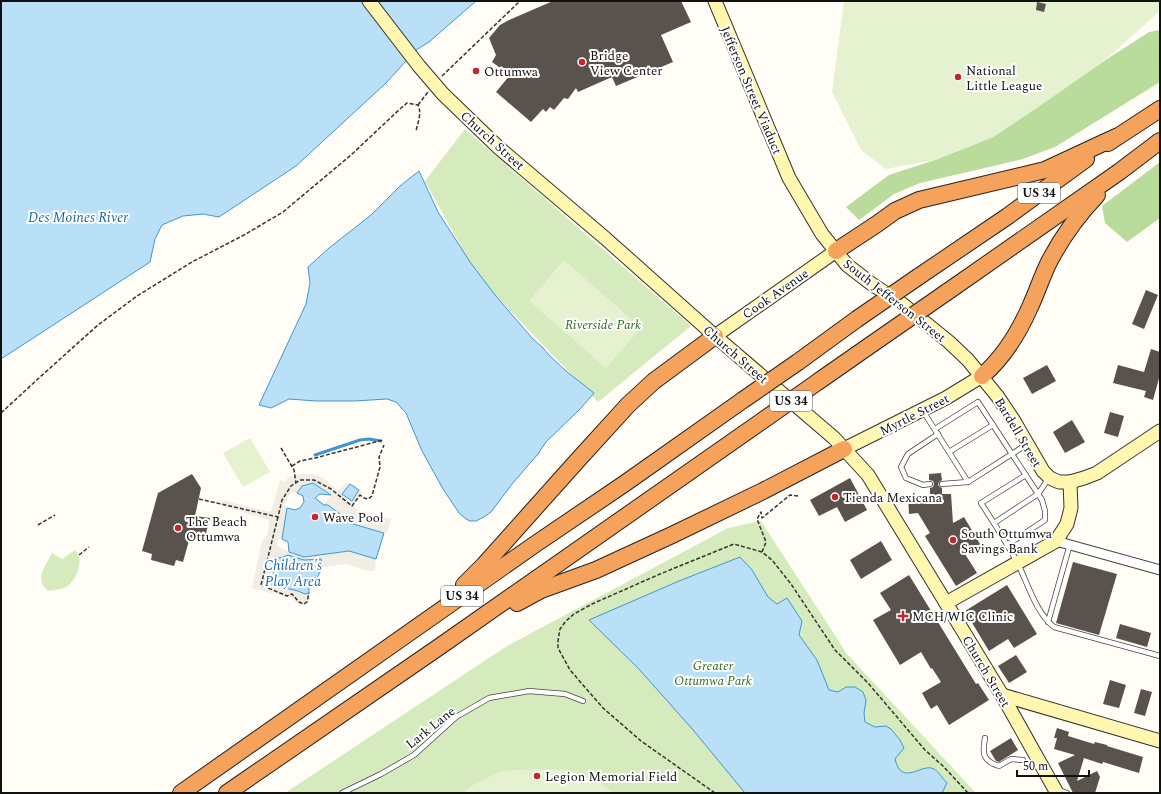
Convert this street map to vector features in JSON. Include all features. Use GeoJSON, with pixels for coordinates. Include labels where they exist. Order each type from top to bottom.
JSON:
{"type":"FeatureCollection","features":[{"type":"Feature","properties":{"kind":"highway","name":"US 34"},"geometry":{"type":"LineString","coordinates":[[181,793],[918,277],[1008,216],[1116,137],[1160,109]]}},
{"type":"Feature","properties":{"kind":"highway"},"geometry":{"type":"LineString","coordinates":[[836,250],[895,211],[919,200],[1045,170],[1116,137]]}},
{"type":"Feature","properties":{"kind":"highway","name":"US 34"},"geometry":{"type":"LineString","coordinates":[[227,793],[439,647],[1119,172],[1160,141]]}},
{"type":"Feature","properties":{"kind":"highway"},"geometry":{"type":"LineString","coordinates":[[982,376],[991,368],[1012,341],[1030,308],[1049,262],[1066,232],[1084,208],[1119,172]]}},
{"type":"Feature","properties":{"kind":"highway"},"geometry":{"type":"LineString","coordinates":[[428,620],[484,565],[628,405],[654,380],[715,336]]}},
{"type":"Feature","properties":{"kind":"highway"},"geometry":{"type":"LineString","coordinates":[[439,647],[541,590],[596,570],[651,545],[763,491],[844,449]]}},
{"type":"Feature","properties":{"kind":"main road","name":"Church Street"},"geometry":{"type":"LineString","coordinates":[[369,1],[419,66],[443,94],[500,148],[834,438],[868,475],[1060,792]]}},
{"type":"Feature","properties":{"kind":"main road","name":"Jefferson Street Viaduct"},"geometry":{"type":"LineString","coordinates":[[715,1],[789,178]]}},
{"type":"Feature","properties":{"kind":"main road","name":"South Jefferson Street"},"geometry":{"type":"LineString","coordinates":[[789,178],[822,234],[847,264],[873,285],[901,303],[949,342],[982,376]]}},
{"type":"Feature","properties":{"kind":"main road","name":"Cook Avenue"},"geometry":{"type":"LineString","coordinates":[[715,336],[836,250]]}},
{"type":"Feature","properties":{"kind":"main road","name":"Myrtle Street"},"geometry":{"type":"LineString","coordinates":[[844,449],[946,398],[982,376]]}},
{"type":"Feature","properties":{"kind":"main road","name":"Bardell Street"},"geometry":{"type":"LineString","coordinates":[[982,376],[1010,414],[1043,471],[1050,478],[1059,482],[1070,482]]}},
{"type":"Feature","properties":{"kind":"main road"},"geometry":{"type":"LineString","coordinates":[[946,603],[1056,541],[1067,524],[1071,508],[1070,482],[1097,473],[1160,431]]}},
{"type":"Feature","properties":{"kind":"main road"},"geometry":{"type":"LineString","coordinates":[[1002,695],[1160,741]]}},
{"type":"Feature","properties":{"kind":"street"},"geometry":{"type":"LineString","coordinates":[[1056,541],[1160,570]]}},
{"type":"Feature","properties":{"kind":"lane"},"geometry":{"type":"LineString","coordinates":[[935,429],[978,402],[1042,500],[1045,511],[1044,520],[1007,545]]}},
{"type":"Feature","properties":{"kind":"lane"},"geometry":{"type":"LineString","coordinates":[[922,410],[968,482]]}},
{"type":"Feature","properties":{"kind":"lane"},"geometry":{"type":"LineString","coordinates":[[949,452],[993,425]]}},
{"type":"Feature","properties":{"kind":"lane"},"geometry":{"type":"LineString","coordinates":[[930,484],[923,485],[906,478],[901,467],[908,454],[938,434]]}},
{"type":"Feature","properties":{"kind":"lane"},"geometry":{"type":"LineString","coordinates":[[942,484],[968,482],[1027,444]]}},
{"type":"Feature","properties":{"kind":"lane"},"geometry":{"type":"LineString","coordinates":[[1026,475],[981,503],[1007,545],[1039,609],[1048,622],[1054,627],[1160,656]]}},
{"type":"Feature","properties":{"kind":"lane"},"geometry":{"type":"LineString","coordinates":[[994,523],[1038,494],[1050,478]]}},
{"type":"Feature","properties":{"kind":"lane"},"geometry":{"type":"LineString","coordinates":[[1048,622],[1070,544]]}},
{"type":"Feature","properties":{"kind":"lane","name":"Lark Lane"},"geometry":{"type":"LineString","coordinates":[[342,793],[381,774],[414,755],[456,717],[489,698],[529,691],[565,694],[583,701]]}},
{"type":"Feature","properties":{"kind":"lane"},"geometry":{"type":"LineString","coordinates":[[985,738],[983,748],[987,761],[1000,766],[1011,759],[1023,760]]}},
{"type":"Feature","properties":{"kind":"path"},"geometry":{"type":"LineString","coordinates":[[418,105],[434,84],[520,1]]}},
{"type":"Feature","properties":{"kind":"path"},"geometry":{"type":"LineString","coordinates":[[1,413],[98,325],[137,296],[192,262],[244,235],[283,212],[351,155],[401,108],[407,104],[418,105]]}},
{"type":"Feature","properties":{"kind":"path"},"geometry":{"type":"LineString","coordinates":[[416,131],[420,110],[418,105]]}},
{"type":"Feature","properties":{"kind":"path"},"geometry":{"type":"LineString","coordinates":[[292,466],[300,461],[383,440]]}},
{"type":"Feature","properties":{"kind":"path"},"geometry":{"type":"LineString","coordinates":[[308,593],[307,602],[304,604],[298,602],[292,594],[288,596],[261,585],[282,500],[291,486],[300,480],[314,480],[331,489],[352,506],[360,495],[368,499],[372,496],[380,467],[379,457],[384,445]]}},
{"type":"Feature","properties":{"kind":"path"},"geometry":{"type":"LineString","coordinates":[[281,448],[294,470],[296,483]]}},
{"type":"Feature","properties":{"kind":"path"},"geometry":{"type":"LineString","coordinates":[[762,552],[766,542],[757,519],[761,512],[762,518],[790,495],[799,496]]}},
{"type":"Feature","properties":{"kind":"path"},"geometry":{"type":"LineString","coordinates":[[199,499],[278,517]]}},
{"type":"Feature","properties":{"kind":"path"},"geometry":{"type":"LineString","coordinates":[[38,526],[55,515]]}},
{"type":"Feature","properties":{"kind":"path"},"geometry":{"type":"LineString","coordinates":[[715,793],[641,741],[603,708],[570,670],[558,648],[560,629],[574,614],[592,604],[660,574],[734,544],[762,552],[772,560],[791,584],[835,650],[868,683],[925,750],[943,766],[968,793]]}},
{"type":"Feature","properties":{"kind":"path"},"geometry":{"type":"LineString","coordinates":[[79,555],[89,547]]}},
{"type":"Feature","properties":{"kind":"green space","name":"National Little League"},"geometry":{"type":"Polygon","coordinates":[[[844,1],[1160,1],[1160,11],[1104,61],[993,137],[935,160],[886,169],[861,150],[832,92],[844,1]]]}},
{"type":"Feature","properties":{"kind":"green space"},"geometry":{"type":"Polygon","coordinates":[[[1160,30],[1160,82],[1055,147],[1023,159],[920,183],[894,194],[859,220],[846,207],[889,175],[935,160],[993,137],[1149,32],[1160,30]]]}},
{"type":"Feature","properties":{"kind":"green space","name":"Riverside Park"},"geometry":{"type":"Polygon","coordinates":[[[465,129],[691,326],[598,402],[477,276],[425,181],[465,129]]]}},
{"type":"Feature","properties":{"kind":"green space"},"geometry":{"type":"Polygon","coordinates":[[[1160,162],[1160,218],[1127,242],[1105,223],[1102,206],[1160,162]]]}},
{"type":"Feature","properties":{"kind":"green space"},"geometry":{"type":"Polygon","coordinates":[[[564,260],[641,328],[606,368],[529,301],[564,260]]]}},
{"type":"Feature","properties":{"kind":"green space"},"geometry":{"type":"Polygon","coordinates":[[[250,438],[270,472],[243,487],[223,453],[250,438]]]}},
{"type":"Feature","properties":{"kind":"green space","name":"Greater Ottumwa Park"},"geometry":{"type":"Polygon","coordinates":[[[761,521],[847,654],[976,793],[285,793],[507,646],[728,528],[761,521]]]}},
{"type":"Feature","properties":{"kind":"green space"},"geometry":{"type":"Polygon","coordinates":[[[75,550],[79,558],[79,568],[75,577],[69,585],[48,591],[42,582],[41,577],[52,553],[62,559],[75,550]]]}},
{"type":"Feature","properties":{"kind":"green space","name":"Legion Memorial Field"},"geometry":{"type":"Polygon","coordinates":[[[538,769],[568,770],[598,781],[614,793],[463,793],[473,785],[501,771],[538,769]]]}},
{"type":"Feature","properties":{"kind":"shaded area"},"geometry":{"type":"Polygon","coordinates":[[[301,474],[312,474],[323,478],[337,490],[339,490],[347,482],[363,492],[352,506],[358,510],[391,519],[387,533],[353,524],[328,505],[324,505],[331,495],[313,483],[302,486],[297,493],[291,492],[284,505],[287,508],[282,539],[279,539],[277,545],[282,549],[304,557],[349,551],[376,559],[375,568],[373,571],[368,571],[346,564],[322,567],[321,559],[304,560],[288,555],[298,591],[305,594],[309,593],[310,597],[308,603],[303,605],[297,603],[291,597],[252,588],[262,542],[268,533],[269,520],[222,506],[223,500],[269,512],[272,510],[280,480],[285,481],[289,477],[301,474]]]}},
{"type":"Feature","properties":{"kind":"water","name":"Des Moines River"},"geometry":{"type":"Polygon","coordinates":[[[1,1],[476,1],[429,42],[416,50],[386,83],[296,166],[219,217],[203,214],[183,216],[162,225],[155,239],[150,262],[1,359],[1,1]]]}},
{"type":"Feature","properties":{"kind":"water"},"geometry":{"type":"Polygon","coordinates":[[[419,171],[438,212],[470,262],[495,295],[532,338],[549,355],[566,371],[594,393],[546,442],[491,512],[476,521],[470,521],[459,513],[443,489],[422,451],[406,413],[396,402],[387,399],[316,401],[289,399],[271,408],[259,405],[306,304],[310,283],[308,267],[329,248],[371,215],[400,186],[419,171]]]}},
{"type":"Feature","properties":{"kind":"water","name":"Wave Pool"},"geometry":{"type":"Polygon","coordinates":[[[313,483],[331,495],[320,494],[315,498],[324,505],[328,505],[353,524],[384,533],[376,559],[349,551],[304,557],[289,552],[288,542],[282,539],[287,508],[295,510],[300,508],[304,502],[303,496],[297,493],[302,486],[313,483]]]}},
{"type":"Feature","properties":{"kind":"water"},"geometry":{"type":"Polygon","coordinates":[[[350,484],[359,490],[352,501],[342,494],[350,484]]]}},
{"type":"Feature","properties":{"kind":"water","name":"Children's Play Area"},"geometry":{"type":"Polygon","coordinates":[[[288,555],[304,560],[321,559],[323,566],[316,580],[309,586],[309,593],[305,594],[272,585],[275,557],[281,558],[288,555]]]}},
{"type":"Feature","properties":{"kind":"water"},"geometry":{"type":"Polygon","coordinates":[[[740,557],[752,570],[768,597],[777,604],[787,598],[802,621],[799,635],[817,660],[829,690],[838,692],[846,687],[855,687],[863,692],[866,700],[864,713],[865,722],[875,727],[886,726],[891,729],[900,740],[904,748],[895,759],[898,767],[902,772],[907,773],[929,768],[934,769],[947,783],[942,793],[745,793],[694,731],[638,668],[589,620],[679,581],[740,557]]]}},
{"type":"Feature","properties":{"kind":"building","name":"Bridge View Center"},"geometry":{"type":"Polygon","coordinates":[[[553,1],[681,1],[691,22],[661,35],[673,62],[616,86],[612,77],[578,92],[576,88],[568,99],[564,98],[554,110],[550,107],[546,112],[543,109],[531,122],[496,92],[510,75],[492,62],[496,55],[489,38],[500,25],[553,1]]]}},
{"type":"Feature","properties":{"kind":"building"},"geometry":{"type":"Polygon","coordinates":[[[1037,2],[1046,4],[1044,12],[1036,10],[1037,2]]]}},
{"type":"Feature","properties":{"kind":"building"},"geometry":{"type":"Polygon","coordinates":[[[1146,290],[1158,295],[1144,329],[1132,324],[1146,290]]]}},
{"type":"Feature","properties":{"kind":"building"},"geometry":{"type":"Polygon","coordinates":[[[1151,349],[1160,352],[1160,375],[1153,400],[1144,397],[1146,391],[1113,383],[1118,365],[1144,372],[1151,349]]]}},
{"type":"Feature","properties":{"kind":"building"},"geometry":{"type":"Polygon","coordinates":[[[1047,365],[1056,381],[1032,394],[1023,378],[1047,365]]]}},
{"type":"Feature","properties":{"kind":"building"},"geometry":{"type":"Polygon","coordinates":[[[1110,412],[1124,416],[1118,437],[1104,433],[1110,412]]]}},
{"type":"Feature","properties":{"kind":"building"},"geometry":{"type":"Polygon","coordinates":[[[1072,420],[1085,442],[1065,453],[1053,432],[1072,420]]]}},
{"type":"Feature","properties":{"kind":"building","name":"South Ottumwa Savings Bank"},"geometry":{"type":"Polygon","coordinates":[[[941,473],[942,480],[938,485],[942,488],[942,494],[951,494],[953,523],[964,517],[980,544],[965,554],[977,573],[956,586],[925,536],[930,533],[918,513],[909,514],[908,496],[930,495],[930,488],[933,487],[934,484],[933,481],[929,480],[929,474],[941,473]]]}},
{"type":"Feature","properties":{"kind":"building","name":"The Beach Ottumwa"},"geometry":{"type":"Polygon","coordinates":[[[192,474],[201,488],[195,516],[210,518],[204,541],[190,537],[183,562],[176,560],[174,566],[151,560],[152,554],[142,551],[158,493],[192,474]]]}},
{"type":"Feature","properties":{"kind":"building","name":"Tienda Mexicana"},"geometry":{"type":"Polygon","coordinates":[[[850,478],[867,510],[845,522],[837,507],[819,516],[810,500],[850,478]]]}},
{"type":"Feature","properties":{"kind":"building"},"geometry":{"type":"Polygon","coordinates":[[[881,541],[892,560],[861,579],[850,560],[881,541]]]}},
{"type":"Feature","properties":{"kind":"building"},"geometry":{"type":"Polygon","coordinates":[[[1073,562],[1117,574],[1099,635],[1056,623],[1073,562]]]}},
{"type":"Feature","properties":{"kind":"building"},"geometry":{"type":"Polygon","coordinates":[[[909,575],[976,684],[978,683],[989,700],[949,725],[937,705],[931,709],[922,693],[941,682],[921,652],[900,665],[873,620],[891,610],[880,593],[909,575]]]}},
{"type":"Feature","properties":{"kind":"building"},"geometry":{"type":"Polygon","coordinates":[[[1007,585],[1037,634],[1014,648],[1008,639],[989,651],[965,611],[1007,585]]]}},
{"type":"Feature","properties":{"kind":"building"},"geometry":{"type":"Polygon","coordinates":[[[1120,624],[1151,633],[1147,647],[1116,638],[1120,624]]]}},
{"type":"Feature","properties":{"kind":"building"},"geometry":{"type":"Polygon","coordinates":[[[1016,655],[1027,672],[1009,683],[998,666],[1016,655]]]}},
{"type":"Feature","properties":{"kind":"building"},"geometry":{"type":"Polygon","coordinates":[[[1110,680],[1126,685],[1119,708],[1103,704],[1110,680]]]}},
{"type":"Feature","properties":{"kind":"building"},"geometry":{"type":"Polygon","coordinates":[[[1141,689],[1152,692],[1145,716],[1134,713],[1141,689]]]}},
{"type":"Feature","properties":{"kind":"building"},"geometry":{"type":"Polygon","coordinates":[[[1057,728],[1069,732],[1068,736],[1094,744],[1095,742],[1107,745],[1143,757],[1139,773],[1084,758],[1077,781],[1097,771],[1100,777],[1095,793],[1073,793],[1058,763],[1075,755],[1054,749],[1057,738],[1054,738],[1057,728]]]}},
{"type":"Feature","properties":{"kind":"building"},"geometry":{"type":"Polygon","coordinates":[[[1011,738],[1018,750],[999,762],[996,761],[990,751],[1011,738]]]}},
{"type":"Feature","properties":{"kind":"waterway"},"geometry":{"type":"LineString","coordinates":[[315,455],[360,440],[369,439],[381,441]]}},
{"type":"Feature","properties":{"kind":"place","name":"Bridge View Center"},"geometry":{"type":"Point","coordinates":[582,62]}},
{"type":"Feature","properties":{"kind":"place","name":"Ottumwa"},"geometry":{"type":"Point","coordinates":[476,71]}},
{"type":"Feature","properties":{"kind":"place","name":"National Little League"},"geometry":{"type":"Point","coordinates":[958,77]}},
{"type":"Feature","properties":{"kind":"place","name":"Tienda Mexicana"},"geometry":{"type":"Point","coordinates":[835,497]}},
{"type":"Feature","properties":{"kind":"place","name":"Wave Pool"},"geometry":{"type":"Point","coordinates":[315,517]}},
{"type":"Feature","properties":{"kind":"place","name":"The Beach Ottumwa"},"geometry":{"type":"Point","coordinates":[178,528]}},
{"type":"Feature","properties":{"kind":"place","name":"South Ottumwa Savings Bank"},"geometry":{"type":"Point","coordinates":[953,540]}},
{"type":"Feature","properties":{"kind":"place","name":"MCH/WIC Clinic"},"geometry":{"type":"Point","coordinates":[903,616]}},
{"type":"Feature","properties":{"kind":"place","name":"Legion Memorial Field"},"geometry":{"type":"Point","coordinates":[537,776]}}]}
